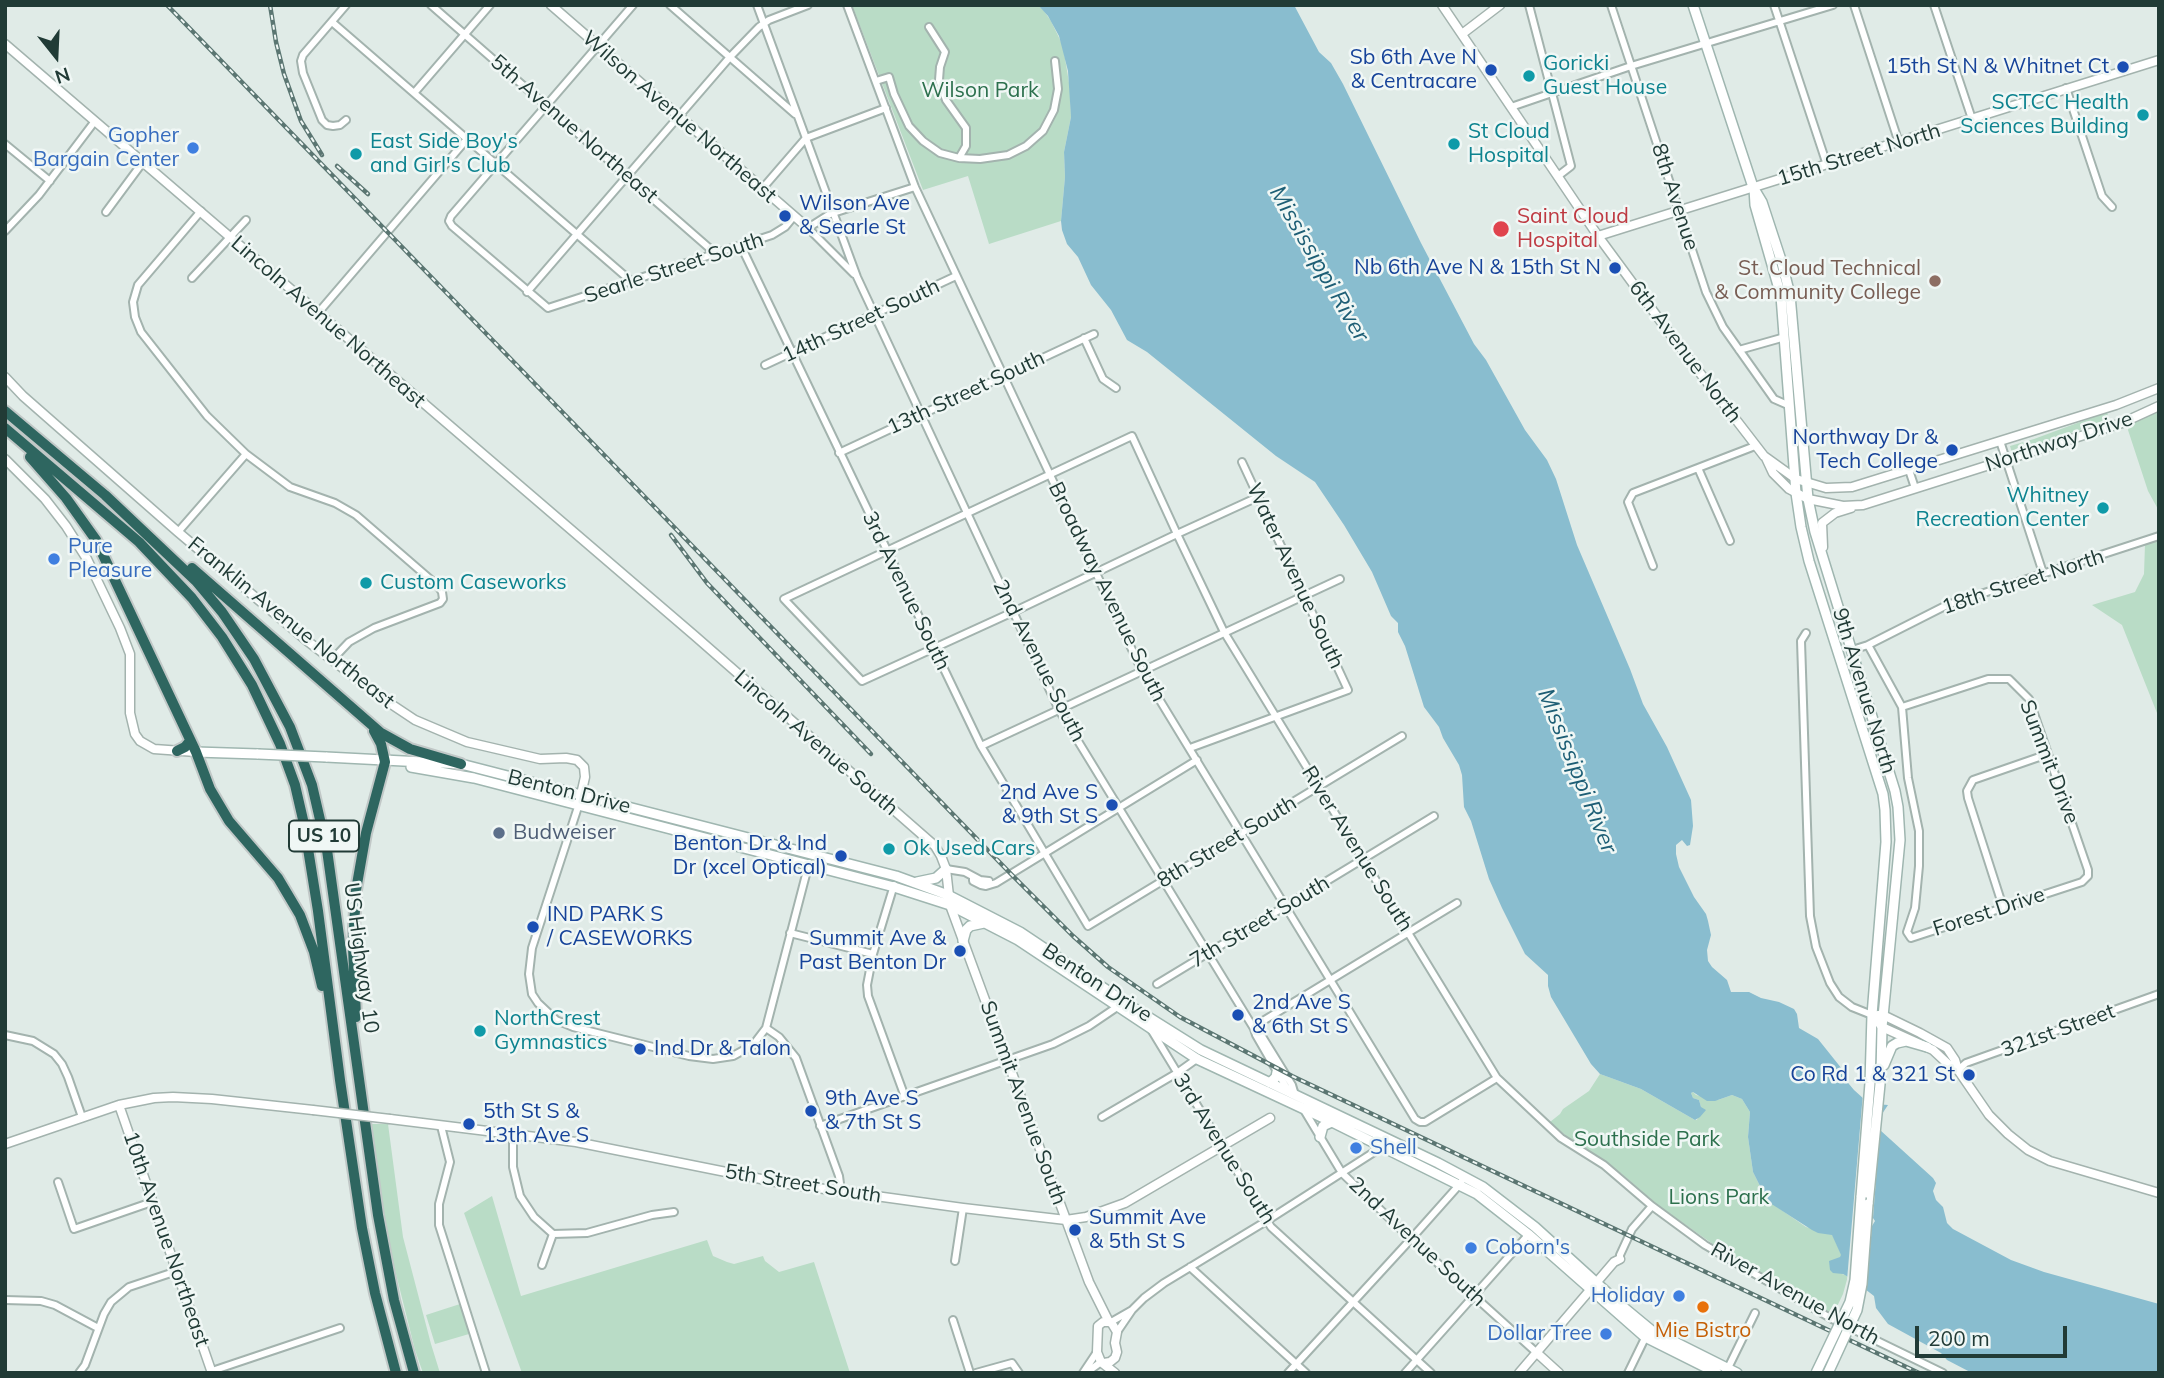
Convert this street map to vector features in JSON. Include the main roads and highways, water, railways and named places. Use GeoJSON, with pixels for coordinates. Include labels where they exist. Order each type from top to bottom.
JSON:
{"type":"FeatureCollection","features":[{"type":"Feature","properties":{"kind":"highway","name":"US Highway 10"},"geometry":{"type":"LineString","coordinates":[[5,411],[133,521],[196,581],[222,612],[262,673],[298,744],[316,801],[327,850],[383,1243],[394,1300],[414,1373]]}},
{"type":"Feature","properties":{"kind":"highway"},"geometry":{"type":"LineString","coordinates":[[5,431],[50,479],[96,540],[196,752],[210,789],[229,821],[278,878],[300,915],[318,968],[340,1080]]}},
{"type":"Feature","properties":{"kind":"highway","name":"US 10"},"geometry":{"type":"LineString","coordinates":[[5,431],[113,519],[168,571],[209,618],[252,685],[284,755],[295,785],[304,824],[366,1250],[396,1373]]}},
{"type":"Feature","properties":{"kind":"highway"},"geometry":{"type":"LineString","coordinates":[[133,521],[198,573],[381,733],[410,749],[461,764]]}},
{"type":"Feature","properties":{"kind":"highway"},"geometry":{"type":"LineString","coordinates":[[359,1089],[353,916],[360,861],[385,762],[378,736],[366,720]]}},
{"type":"Feature","properties":{"kind":"highway"},"geometry":{"type":"LineString","coordinates":[[177,751],[190,741]]}},
{"type":"Feature","properties":{"kind":"main road","name":"9th Avenue North"},"geometry":{"type":"LineString","coordinates":[[1693,5],[1782,263],[1790,295],[1808,499],[1829,581],[1895,792],[1900,824],[1865,1201]]}},
{"type":"Feature","properties":{"kind":"main road","name":"9th Avenue North"},"geometry":{"type":"LineString","coordinates":[[1754,187],[1755,205],[1781,296],[1796,493],[1809,561],[1885,810],[1886,842],[1872,1015],[1877,1080]]}},
{"type":"Feature","properties":{"kind":"main road","name":"Benton Drive"},"geometry":{"type":"LineString","coordinates":[[196,752],[461,764],[896,876],[948,895],[1020,932],[1121,1004],[1151,1030],[1304,1110],[1462,1181]]}},
{"type":"Feature","properties":{"kind":"main road","name":"Benton Drive"},"geometry":{"type":"LineString","coordinates":[[385,762],[474,778],[894,887],[950,905],[1018,940],[1199,1055],[1270,1083],[1462,1181],[1532,1231],[1648,1333],[1717,1373]]}},
{"type":"Feature","properties":{"kind":"main road"},"geometry":{"type":"LineString","coordinates":[[913,882],[936,878],[946,869]]}},
{"type":"Feature","properties":{"kind":"main road"},"geometry":{"type":"LineString","coordinates":[[963,941],[970,926],[984,923]]}},
{"type":"Feature","properties":{"kind":"main road"},"geometry":{"type":"LineString","coordinates":[[1877,1080],[1892,1046],[1906,1041],[1927,1047]]}},
{"type":"Feature","properties":{"kind":"main road"},"geometry":{"type":"LineString","coordinates":[[1270,1083],[1277,1072]]}},
{"type":"Feature","properties":{"kind":"main road"},"geometry":{"type":"LineString","coordinates":[[1320,1136],[1322,1126],[1332,1122]]}},
{"type":"Feature","properties":{"kind":"main road"},"geometry":{"type":"LineString","coordinates":[[1816,1373],[1850,1302],[1865,1201]]}},
{"type":"Feature","properties":{"kind":"main road"},"geometry":{"type":"LineString","coordinates":[[1828,1373],[1857,1310],[1862,1284],[1865,1201]]}},
{"type":"Feature","properties":{"kind":"main road","name":"Benton Drive"},"geometry":{"type":"LineString","coordinates":[[1648,1333],[1729,1371]]}},
{"type":"Feature","properties":{"kind":"water","name":"Mississippi River"},"geometry":{"type":"Polygon","coordinates":[[[1038,5],[1294,5],[1319,52],[1331,63],[1343,84],[1474,344],[1486,360],[1525,430],[1547,460],[1556,479],[1577,545],[1643,704],[1667,747],[1691,800],[1693,826],[1690,845],[1687,846],[1682,840],[1676,845],[1676,854],[1679,867],[1694,897],[1706,914],[1711,935],[1707,950],[1708,961],[1727,980],[1731,992],[1749,992],[1794,1009],[1799,1028],[1818,1039],[1842,1069],[1844,1078],[1854,1090],[1864,1099],[1888,1105],[1882,1114],[1880,1130],[1933,1178],[1936,1183],[1933,1191],[1936,1200],[1943,1207],[1947,1223],[1953,1229],[2011,1260],[2159,1304],[2159,1373],[1972,1373],[1947,1360],[1941,1353],[1888,1324],[1876,1308],[1874,1296],[1852,1279],[1830,1270],[1829,1261],[1841,1255],[1832,1235],[1812,1230],[1770,1203],[1753,1172],[1748,1137],[1750,1112],[1742,1099],[1732,1095],[1707,1101],[1693,1092],[1693,1098],[1699,1100],[1701,1107],[1706,1110],[1695,1120],[1641,1089],[1600,1074],[1591,1064],[1551,997],[1548,975],[1525,954],[1502,908],[1464,807],[1459,765],[1439,727],[1424,707],[1398,632],[1398,623],[1391,616],[1372,572],[1344,525],[1315,482],[1276,456],[1147,352],[1127,340],[1111,310],[1091,285],[1078,257],[1067,244],[1061,221],[1064,152],[1071,117],[1068,71],[1059,36],[1048,16],[1038,5]]]}},
{"type":"Feature","properties":{"kind":"railway"},"geometry":{"type":"LineString","coordinates":[[167,5],[1011,874],[1108,967],[1180,1017],[1292,1076],[1919,1373]]}},
{"type":"Feature","properties":{"kind":"railway"},"geometry":{"type":"LineString","coordinates":[[270,5],[284,74],[301,121],[322,155]]}},
{"type":"Feature","properties":{"kind":"railway"},"geometry":{"type":"LineString","coordinates":[[337,166],[368,194]]}},
{"type":"Feature","properties":{"kind":"railway"},"geometry":{"type":"LineString","coordinates":[[671,535],[707,583],[871,754]]}},
{"type":"Feature","properties":{"kind":"place","name":"15th St N & Whitnet Ct"},"geometry":{"type":"Point","coordinates":[2123,67]}},
{"type":"Feature","properties":{"kind":"place","name":"Sb 6th Ave N & Centracare"},"geometry":{"type":"Point","coordinates":[1491,70]}},
{"type":"Feature","properties":{"kind":"place","name":"Goricki Guest House"},"geometry":{"type":"Point","coordinates":[1529,76]}},
{"type":"Feature","properties":{"kind":"place","name":"SCTCC Health Sciences Building"},"geometry":{"type":"Point","coordinates":[2143,115]}},
{"type":"Feature","properties":{"kind":"place","name":"St Cloud Hospital"},"geometry":{"type":"Point","coordinates":[1454,144]}},
{"type":"Feature","properties":{"kind":"place","name":"Gopher Bargain Center"},"geometry":{"type":"Point","coordinates":[193,148]}},
{"type":"Feature","properties":{"kind":"place","name":"East Side Boy's and Girl's Club"},"geometry":{"type":"Point","coordinates":[356,154]}},
{"type":"Feature","properties":{"kind":"place","name":"Wilson Ave & Searle St"},"geometry":{"type":"Point","coordinates":[785,216]}},
{"type":"Feature","properties":{"kind":"place","name":"Saint Cloud Hospital"},"geometry":{"type":"Point","coordinates":[1501,229]}},
{"type":"Feature","properties":{"kind":"place","name":"Nb 6th Ave N & 15th St N"},"geometry":{"type":"Point","coordinates":[1615,268]}},
{"type":"Feature","properties":{"kind":"place","name":"St. Cloud Technical & Community College"},"geometry":{"type":"Point","coordinates":[1935,281]}},
{"type":"Feature","properties":{"kind":"place","name":"Northway Dr & Tech College"},"geometry":{"type":"Point","coordinates":[1952,450]}},
{"type":"Feature","properties":{"kind":"place","name":"Whitney Recreation Center"},"geometry":{"type":"Point","coordinates":[2103,508]}},
{"type":"Feature","properties":{"kind":"place","name":"Pure Pleasure"},"geometry":{"type":"Point","coordinates":[54,559]}},
{"type":"Feature","properties":{"kind":"place","name":"Custom Caseworks"},"geometry":{"type":"Point","coordinates":[366,583]}},
{"type":"Feature","properties":{"kind":"place","name":"2nd Ave S & 9th St S"},"geometry":{"type":"Point","coordinates":[1112,805]}},
{"type":"Feature","properties":{"kind":"place","name":"Budweiser"},"geometry":{"type":"Point","coordinates":[499,833]}},
{"type":"Feature","properties":{"kind":"place","name":"Ok Used Cars"},"geometry":{"type":"Point","coordinates":[889,849]}},
{"type":"Feature","properties":{"kind":"place","name":"Benton Dr & Ind Dr (xcel Optical)"},"geometry":{"type":"Point","coordinates":[841,856]}},
{"type":"Feature","properties":{"kind":"place","name":"IND PARK S / CASEWORKS"},"geometry":{"type":"Point","coordinates":[533,927]}},
{"type":"Feature","properties":{"kind":"place","name":"Summit Ave & Past Benton Dr"},"geometry":{"type":"Point","coordinates":[960,951]}},
{"type":"Feature","properties":{"kind":"place","name":"2nd Ave S & 6th St S"},"geometry":{"type":"Point","coordinates":[1238,1015]}},
{"type":"Feature","properties":{"kind":"place","name":"NorthCrest Gymnastics"},"geometry":{"type":"Point","coordinates":[480,1031]}},
{"type":"Feature","properties":{"kind":"place","name":"Ind Dr & Talon"},"geometry":{"type":"Point","coordinates":[640,1049]}},
{"type":"Feature","properties":{"kind":"place","name":"Co Rd 1 & 321 St"},"geometry":{"type":"Point","coordinates":[1969,1075]}},
{"type":"Feature","properties":{"kind":"place","name":"9th Ave S & 7th St S"},"geometry":{"type":"Point","coordinates":[811,1111]}},
{"type":"Feature","properties":{"kind":"place","name":"5th St S & 13th Ave S"},"geometry":{"type":"Point","coordinates":[469,1124]}},
{"type":"Feature","properties":{"kind":"place","name":"Shell"},"geometry":{"type":"Point","coordinates":[1356,1148]}},
{"type":"Feature","properties":{"kind":"place","name":"Summit Ave & 5th St S"},"geometry":{"type":"Point","coordinates":[1075,1230]}},
{"type":"Feature","properties":{"kind":"place","name":"Coborn's"},"geometry":{"type":"Point","coordinates":[1471,1248]}},
{"type":"Feature","properties":{"kind":"place","name":"Holiday"},"geometry":{"type":"Point","coordinates":[1679,1296]}},
{"type":"Feature","properties":{"kind":"place","name":"Mie Bistro"},"geometry":{"type":"Point","coordinates":[1703,1307]}},
{"type":"Feature","properties":{"kind":"place","name":"Dollar Tree"},"geometry":{"type":"Point","coordinates":[1606,1334]}},
{"type":"Feature","properties":{"kind":"park label","name":"Wilson Park"},"geometry":{"type":"Point","coordinates":[980,91]}},
{"type":"Feature","properties":{"kind":"park label","name":"Southside Park"},"geometry":{"type":"Point","coordinates":[1647,1140]}},
{"type":"Feature","properties":{"kind":"park label","name":"Lions Park"},"geometry":{"type":"Point","coordinates":[1719,1198]}}]}
